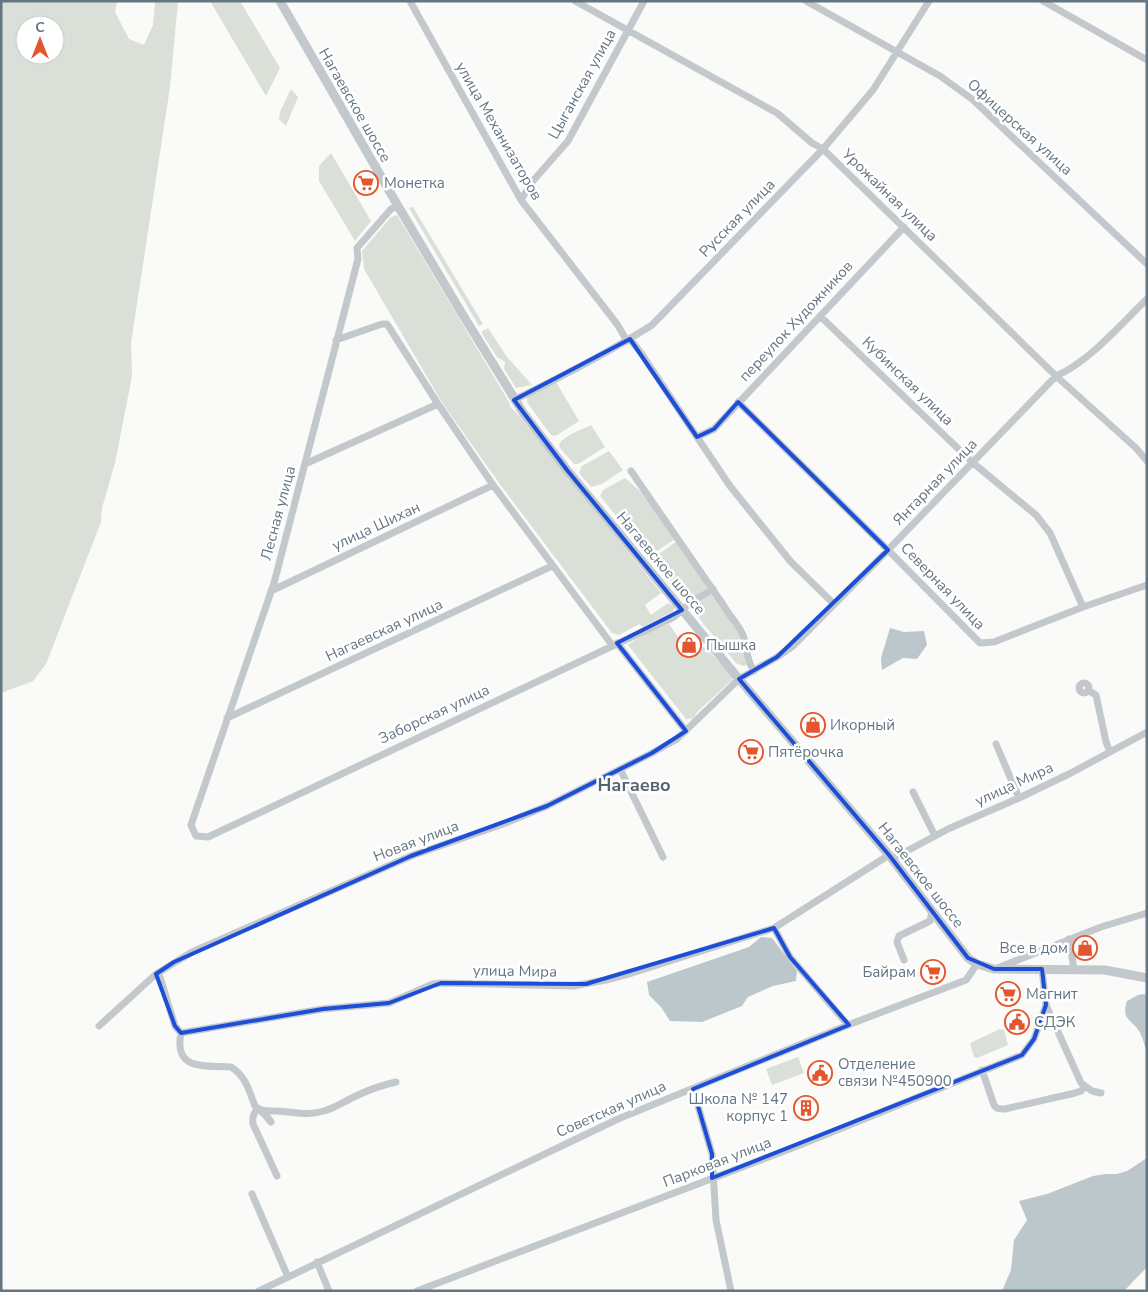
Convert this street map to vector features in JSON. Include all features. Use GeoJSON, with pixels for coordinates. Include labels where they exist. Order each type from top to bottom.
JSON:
{"type":"FeatureCollection","features":[{"type":"Feature","properties":{"kind":"street","name":"Нагаевское шоссе"},"geometry":{"type":"LineString","coordinates":[[280,1],[398,206],[514,400],[566,470],[739,679],[891,857],[968,958],[977,964],[994,969],[1105,970],[1147,978]]}},
{"type":"Feature","properties":{"kind":"street","name":"улица Механизаторов"},"geometry":{"type":"LineString","coordinates":[[410,1],[520,200],[628,340],[641,353],[730,486],[791,562],[834,604]]}},
{"type":"Feature","properties":{"kind":"street","name":"Урожайная улица"},"geometry":{"type":"LineString","coordinates":[[575,1],[777,113],[812,143],[824,149],[1056,376],[1136,448],[1147,462]]}},
{"type":"Feature","properties":{"kind":"street","name":"Цыганская улица"},"geometry":{"type":"LineString","coordinates":[[520,200],[532,182],[568,141],[644,1]]}},
{"type":"Feature","properties":{"kind":"street","name":"Офицерская улица"},"geometry":{"type":"LineString","coordinates":[[806,1],[940,76],[972,99],[1147,264]]}},
{"type":"Feature","properties":{"kind":"street","name":"Русская улица"},"geometry":{"type":"LineString","coordinates":[[514,400],[628,340],[652,325],[824,149],[873,90],[929,1]]}},
{"type":"Feature","properties":{"kind":"street"},"geometry":{"type":"LineString","coordinates":[[1044,1],[1147,60]]}},
{"type":"Feature","properties":{"kind":"street","name":"Лесная улица"},"geometry":{"type":"LineString","coordinates":[[196,836],[191,825],[271,591],[358,259],[357,248],[391,209],[398,206]]}},
{"type":"Feature","properties":{"kind":"street","name":"переулок Художников"},"geometry":{"type":"LineString","coordinates":[[697,437],[714,429],[904,227]]}},
{"type":"Feature","properties":{"kind":"street","name":"Янтарная улица"},"geometry":{"type":"LineString","coordinates":[[739,679],[793,646],[1056,376],[1064,373],[1099,346],[1147,299]]}},
{"type":"Feature","properties":{"kind":"street","name":"Кубинская улица"},"geometry":{"type":"LineString","coordinates":[[820,316],[972,462],[1036,515],[1050,533],[1083,606]]}},
{"type":"Feature","properties":{"kind":"street"},"geometry":{"type":"LineString","coordinates":[[336,340],[387,324],[493,486],[552,566],[686,731]]}},
{"type":"Feature","properties":{"kind":"street","name":"Северная улица"},"geometry":{"type":"LineString","coordinates":[[738,402],[980,643],[994,642],[1083,606],[1147,585]]}},
{"type":"Feature","properties":{"kind":"street"},"geometry":{"type":"LineString","coordinates":[[305,464],[438,404]]}},
{"type":"Feature","properties":{"kind":"street"},"geometry":{"type":"LineString","coordinates":[[631,471],[742,634],[748,663],[754,671]]}},
{"type":"Feature","properties":{"kind":"street","name":"улица Шихан"},"geometry":{"type":"LineString","coordinates":[[271,591],[493,486]]}},
{"type":"Feature","properties":{"kind":"street","name":"Нагаевская улица"},"geometry":{"type":"LineString","coordinates":[[227,718],[552,566]]}},
{"type":"Feature","properties":{"kind":"street","name":"Заборская улица"},"geometry":{"type":"LineString","coordinates":[[196,836],[208,837],[615,644],[674,618],[682,610],[713,589]]}},
{"type":"Feature","properties":{"kind":"street","name":"Новая улица"},"geometry":{"type":"LineString","coordinates":[[99,1026],[156,974],[192,952],[411,856],[538,810],[677,739],[739,679]]}},
{"type":"Feature","properties":{"kind":"street"},"geometry":{"type":"LineString","coordinates":[[1088,690],[1096,695],[1110,752]]}},
{"type":"Feature","properties":{"kind":"street","name":"улица Мира"},"geometry":{"type":"LineString","coordinates":[[181,1033],[323,1009],[389,1002],[432,984],[573,986],[632,973],[774,928],[891,857],[1019,798],[1147,732]]}},
{"type":"Feature","properties":{"kind":"street"},"geometry":{"type":"LineString","coordinates":[[996,744],[1019,798]]}},
{"type":"Feature","properties":{"kind":"street"},"geometry":{"type":"LineString","coordinates":[[620,769],[663,857]]}},
{"type":"Feature","properties":{"kind":"street"},"geometry":{"type":"LineString","coordinates":[[913,792],[935,836]]}},
{"type":"Feature","properties":{"kind":"street"},"geometry":{"type":"LineString","coordinates":[[904,960],[897,942],[898,936],[930,921],[932,912]]}},
{"type":"Feature","properties":{"kind":"street"},"geometry":{"type":"LineString","coordinates":[[994,969],[1101,927],[1147,913]]}},
{"type":"Feature","properties":{"kind":"street"},"geometry":{"type":"LineString","coordinates":[[774,928],[790,957],[848,1026]]}},
{"type":"Feature","properties":{"kind":"street"},"geometry":{"type":"LineString","coordinates":[[1069,939],[1074,969]]}},
{"type":"Feature","properties":{"kind":"street","name":"Советская улица"},"geometry":{"type":"LineString","coordinates":[[259,1291],[618,1119],[966,980],[977,964]]}},
{"type":"Feature","properties":{"kind":"street","name":"Парковая улица"},"geometry":{"type":"LineString","coordinates":[[417,1291],[800,1145],[1022,1055],[1034,1039],[1046,1005],[1042,969]]}},
{"type":"Feature","properties":{"kind":"street"},"geometry":{"type":"LineString","coordinates":[[156,974],[160,977],[175,1026],[181,1033],[181,1050],[187,1061],[191,1064],[236,1069],[244,1080],[255,1106],[267,1116],[270,1122]]}},
{"type":"Feature","properties":{"kind":"street"},"geometry":{"type":"LineString","coordinates":[[1046,1005],[1080,1083],[1092,1091],[1101,1093]]}},
{"type":"Feature","properties":{"kind":"street"},"geometry":{"type":"LineString","coordinates":[[982,1070],[994,1107],[998,1110],[1005,1110],[1075,1093],[1081,1091],[1085,1086]]}},
{"type":"Feature","properties":{"kind":"street"},"geometry":{"type":"LineString","coordinates":[[258,1109],[303,1114],[323,1111],[384,1084],[396,1082]]}},
{"type":"Feature","properties":{"kind":"street"},"geometry":{"type":"LineString","coordinates":[[693,1088],[712,1154],[716,1220],[731,1291]]}},
{"type":"Feature","properties":{"kind":"street"},"geometry":{"type":"LineString","coordinates":[[258,1109],[253,1116],[253,1124],[277,1176]]}},
{"type":"Feature","properties":{"kind":"street"},"geometry":{"type":"LineString","coordinates":[[252,1194],[288,1277]]}},
{"type":"Feature","properties":{"kind":"street"},"geometry":{"type":"LineString","coordinates":[[317,1262],[328,1291]]}},
{"type":"Feature","properties":{"kind":"highlighted area"},"geometry":{"type":"Polygon","coordinates":[[[630,339],[697,437],[714,429],[738,402],[888,550],[777,657],[739,679],[889,855],[968,958],[994,969],[1042,969],[1046,1005],[1034,1039],[1022,1055],[712,1178],[712,1154],[693,1089],[849,1025],[790,957],[774,928],[586,984],[441,983],[389,1003],[323,1009],[181,1033],[175,1026],[156,974],[174,962],[411,856],[547,806],[652,753],[686,731],[617,643],[682,610],[567,470],[514,400],[630,339]]]}},
{"type":"Feature","properties":{"kind":"shaded area"},"geometry":{"type":"Polygon","coordinates":[[[1,1],[117,1],[115,12],[129,39],[144,45],[153,25],[155,1],[178,1],[170,87],[131,343],[132,376],[115,463],[102,508],[101,522],[46,664],[33,681],[1,693],[1,1]]]}},
{"type":"Feature","properties":{"kind":"shaded area"},"geometry":{"type":"Polygon","coordinates":[[[210,1],[240,1],[280,68],[266,96],[210,1]]]}},
{"type":"Feature","properties":{"kind":"shaded area"},"geometry":{"type":"Polygon","coordinates":[[[291,89],[298,97],[286,126],[279,119],[280,112],[291,89]]]}},
{"type":"Feature","properties":{"kind":"shaded area"},"geometry":{"type":"Polygon","coordinates":[[[331,153],[371,221],[355,241],[319,181],[319,166],[331,153]]]}},
{"type":"Feature","properties":{"kind":"shaded area"},"geometry":{"type":"Polygon","coordinates":[[[413,207],[483,324],[479,326],[409,208],[413,207]]]}},
{"type":"Feature","properties":{"kind":"shaded area"},"geometry":{"type":"Polygon","coordinates":[[[397,215],[511,408],[661,593],[645,605],[651,615],[668,603],[674,606],[674,611],[643,627],[639,624],[619,635],[612,633],[502,487],[443,404],[364,269],[362,251],[391,217],[397,215]]]}},
{"type":"Feature","properties":{"kind":"shaded area"},"geometry":{"type":"Polygon","coordinates":[[[488,328],[507,357],[532,385],[516,388],[504,369],[505,362],[497,357],[482,334],[482,331],[488,328]]]}},
{"type":"Feature","properties":{"kind":"shaded area"},"geometry":{"type":"Polygon","coordinates":[[[556,382],[579,421],[553,436],[527,402],[527,396],[556,382]]]}},
{"type":"Feature","properties":{"kind":"shaded area"},"geometry":{"type":"Polygon","coordinates":[[[591,425],[605,447],[578,464],[574,464],[560,448],[559,444],[569,435],[591,425]]]}},
{"type":"Feature","properties":{"kind":"shaded area"},"geometry":{"type":"Polygon","coordinates":[[[609,451],[623,470],[602,484],[591,487],[579,473],[582,466],[609,451]]]}},
{"type":"Feature","properties":{"kind":"shaded area"},"geometry":{"type":"Polygon","coordinates":[[[625,478],[641,492],[675,539],[651,555],[648,555],[600,496],[603,490],[625,478]]]}},
{"type":"Feature","properties":{"kind":"shaded area"},"geometry":{"type":"Polygon","coordinates":[[[677,541],[708,587],[690,600],[685,599],[653,561],[653,558],[677,541]]]}},
{"type":"Feature","properties":{"kind":"shaded area"},"geometry":{"type":"Polygon","coordinates":[[[712,592],[739,635],[747,665],[743,666],[736,663],[691,606],[712,592]]]}},
{"type":"Feature","properties":{"kind":"shaded area"},"geometry":{"type":"Polygon","coordinates":[[[669,624],[680,640],[678,643],[693,653],[699,647],[705,647],[732,676],[732,680],[697,712],[694,718],[686,719],[628,645],[649,631],[669,624]]]}},
{"type":"Feature","properties":{"kind":"shaded area"},"geometry":{"type":"Polygon","coordinates":[[[890,628],[904,632],[924,631],[927,645],[917,659],[903,658],[882,670],[881,658],[890,628]]]}},
{"type":"Feature","properties":{"kind":"shaded area"},"geometry":{"type":"Polygon","coordinates":[[[761,937],[772,938],[797,971],[796,981],[773,986],[748,997],[742,1006],[702,1022],[670,1021],[661,1007],[649,995],[647,982],[749,947],[761,937]]]}},
{"type":"Feature","properties":{"kind":"shaded area"},"geometry":{"type":"Polygon","coordinates":[[[1144,994],[1147,995],[1147,1054],[1141,1035],[1125,1013],[1127,1001],[1144,994]]]}},
{"type":"Feature","properties":{"kind":"shaded area"},"geometry":{"type":"Polygon","coordinates":[[[1000,1029],[1004,1030],[1008,1045],[977,1058],[974,1057],[970,1043],[1000,1029]]]}},
{"type":"Feature","properties":{"kind":"shaded area"},"geometry":{"type":"Polygon","coordinates":[[[798,1057],[804,1073],[772,1085],[766,1069],[798,1057]]]}},
{"type":"Feature","properties":{"kind":"shaded area"},"geometry":{"type":"Polygon","coordinates":[[[1147,1158],[1147,1267],[1126,1289],[1123,1291],[1002,1291],[1011,1270],[1014,1240],[1027,1220],[1019,1201],[1047,1194],[1093,1176],[1117,1174],[1127,1171],[1147,1158]]]}},
{"type":"Feature","properties":{"kind":"place","name":"Монетка"},"geometry":{"type":"Point","coordinates":[366,183]}},
{"type":"Feature","properties":{"kind":"place","name":"Пышка"},"geometry":{"type":"Point","coordinates":[689,645]}},
{"type":"Feature","properties":{"kind":"place","name":"Икорный"},"geometry":{"type":"Point","coordinates":[813,725]}},
{"type":"Feature","properties":{"kind":"place","name":"Пятёрочка"},"geometry":{"type":"Point","coordinates":[751,752]}},
{"type":"Feature","properties":{"kind":"place","name":"Все в дом"},"geometry":{"type":"Point","coordinates":[1085,948]}},
{"type":"Feature","properties":{"kind":"place","name":"Байрам"},"geometry":{"type":"Point","coordinates":[933,972]}},
{"type":"Feature","properties":{"kind":"place","name":"Магнит"},"geometry":{"type":"Point","coordinates":[1008,994]}},
{"type":"Feature","properties":{"kind":"place","name":"СДЭК"},"geometry":{"type":"Point","coordinates":[1017,1022]}},
{"type":"Feature","properties":{"kind":"place","name":"Отделение связи №450900"},"geometry":{"type":"Point","coordinates":[820,1073]}},
{"type":"Feature","properties":{"kind":"place","name":"Школа № 147 корпус 1"},"geometry":{"type":"Point","coordinates":[806,1108]}},
{"type":"Feature","properties":{"kind":"district","name":"Нагаево"},"geometry":{"type":"Point","coordinates":[634,785]}}]}
